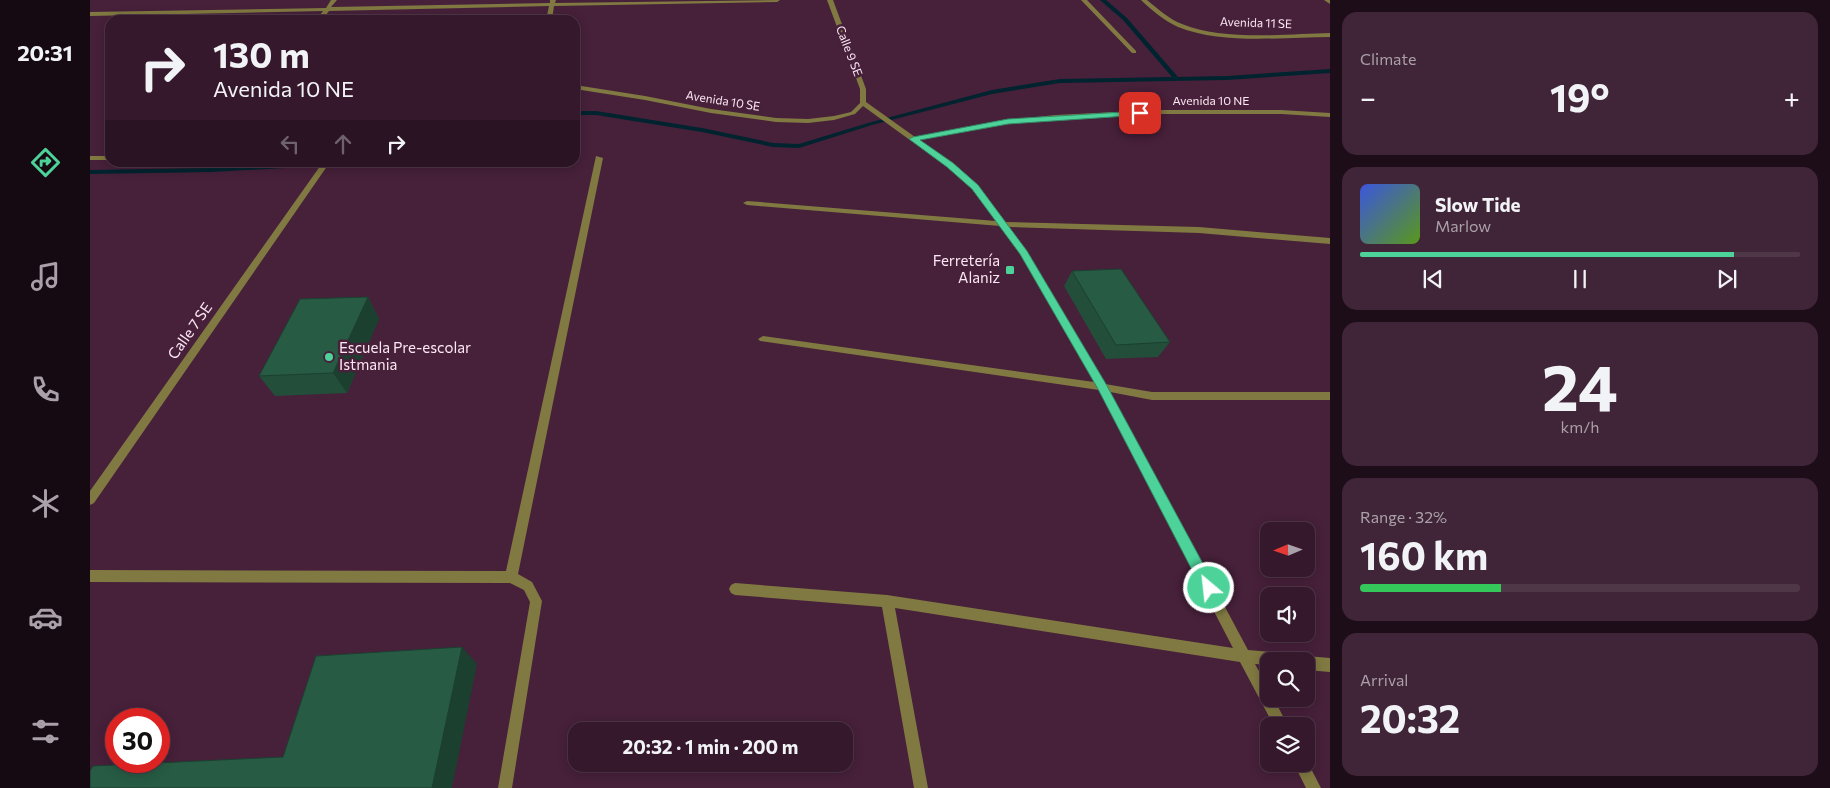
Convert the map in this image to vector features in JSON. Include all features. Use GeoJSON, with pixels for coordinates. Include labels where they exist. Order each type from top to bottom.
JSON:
{"type":"FeatureCollection","features":[{"type":"Feature","properties":{"kind":"street"},"geometry":{"type":"LineString","coordinates":[[323,15],[334,0]]}},
{"type":"Feature","properties":{"kind":"street"},"geometry":{"type":"LineString","coordinates":[[90,14],[553,2],[777,0]]}},
{"type":"Feature","properties":{"kind":"street","name":"Calle 9 SE"},"geometry":{"type":"LineString","coordinates":[[830,0],[864,90],[863,103]]}},
{"type":"Feature","properties":{"kind":"street"},"geometry":{"type":"LineString","coordinates":[[1084,0],[1134,52]]}},
{"type":"Feature","properties":{"kind":"street","name":"Avenida 11 SE"},"geometry":{"type":"LineString","coordinates":[[1144,0],[1170,20],[1182,26],[1220,34],[1264,36],[1330,34]]}},
{"type":"Feature","properties":{"kind":"street"},"geometry":{"type":"LineString","coordinates":[[550,15],[553,2]]}},
{"type":"Feature","properties":{"kind":"street","name":"Avenida 10 SE"},"geometry":{"type":"LineString","coordinates":[[580,88],[711,111],[776,120],[808,121],[834,118],[853,113],[863,103]]}},
{"type":"Feature","properties":{"kind":"street"},"geometry":{"type":"LineString","coordinates":[[863,103],[950,165],[975,187],[1004,224],[1037,275],[1102,387],[1276,717]]}},
{"type":"Feature","properties":{"kind":"street","name":"Avenida 10 NE"},"geometry":{"type":"LineString","coordinates":[[913,139],[1008,122],[1056,117],[1157,112],[1281,112],[1330,115]]}},
{"type":"Feature","properties":{"kind":"street"},"geometry":{"type":"LineString","coordinates":[[90,158],[105,158]]}},
{"type":"Feature","properties":{"kind":"street"},"geometry":{"type":"LineString","coordinates":[[511,577],[599,158]]}},
{"type":"Feature","properties":{"kind":"street","name":"Calle 7 SE"},"geometry":{"type":"LineString","coordinates":[[90,500],[324,167]]}},
{"type":"Feature","properties":{"kind":"street"},"geometry":{"type":"LineString","coordinates":[[747,203],[1004,224],[1199,230],[1330,240]]}},
{"type":"Feature","properties":{"kind":"street"},"geometry":{"type":"LineString","coordinates":[[763,339],[1102,387],[1152,396],[1330,396]]}},
{"type":"Feature","properties":{"kind":"street"},"geometry":{"type":"LineString","coordinates":[[90,576],[511,577],[528,586],[536,601],[505,788]]}},
{"type":"Feature","properties":{"kind":"street"},"geometry":{"type":"LineString","coordinates":[[735,589],[887,601],[1260,658]]}},
{"type":"Feature","properties":{"kind":"street"},"geometry":{"type":"LineString","coordinates":[[887,601],[921,788]]}},
{"type":"Feature","properties":{"kind":"street"},"geometry":{"type":"LineString","coordinates":[[1315,663],[1330,665]]}},
{"type":"Feature","properties":{"kind":"street"},"geometry":{"type":"LineString","coordinates":[[1305,772],[1314,788]]}},
{"type":"Feature","properties":{"kind":"building"},"geometry":{"type":"Polygon","coordinates":[[[1121,269],[1170,342],[1116,345],[1072,271],[1121,269]]]}},
{"type":"Feature","properties":{"kind":"building"},"geometry":{"type":"Polygon","coordinates":[[[368,297],[333,373],[259,376],[300,299],[368,297]]]}},
{"type":"Feature","properties":{"kind":"building"},"geometry":{"type":"Polygon","coordinates":[[[462,647],[432,788],[90,788],[90,771],[93,766],[105,765],[105,773],[170,773],[170,762],[283,757],[316,656],[462,647]]]}},
{"type":"Feature","properties":{"kind":"waterway"},"geometry":{"type":"LineString","coordinates":[[1103,0],[1125,19],[1176,78]]}},
{"type":"Feature","properties":{"kind":"waterway"},"geometry":{"type":"LineString","coordinates":[[580,113],[596,113],[702,130],[773,145],[799,146],[870,124],[992,92],[1060,81],[1227,78],[1330,71]]}},
{"type":"Feature","properties":{"kind":"waterway"},"geometry":{"type":"LineString","coordinates":[[90,172],[266,167]]}},
{"type":"Feature","properties":{"kind":"place","name":"Ferretería Alaniz"},"geometry":{"type":"Point","coordinates":[1010,270]}},
{"type":"Feature","properties":{"kind":"place","name":"Escuela Pre-escolar Istmania"},"geometry":{"type":"Point","coordinates":[329,357]}},
{"type":"Feature","properties":{"kind":"route"},"geometry":{"type":"LineString","coordinates":[[1140,113],[1056,117],[1008,122],[913,139],[950,165],[975,187],[1024,253],[1102,387],[1209,588]]}}]}
